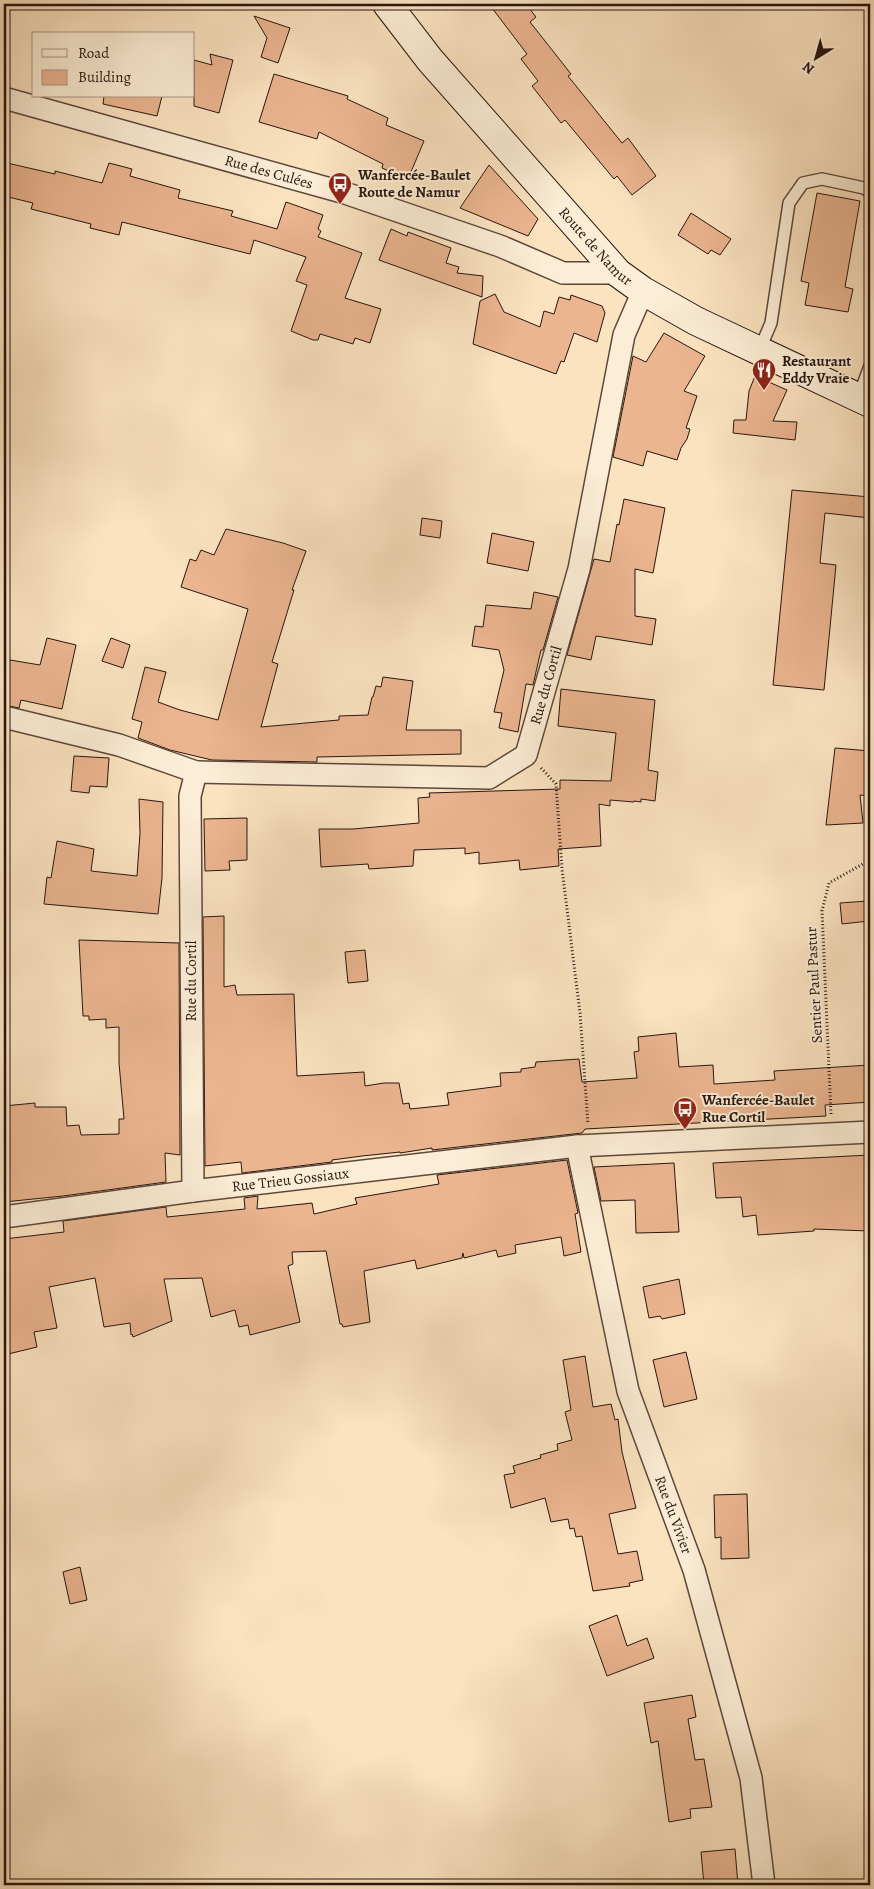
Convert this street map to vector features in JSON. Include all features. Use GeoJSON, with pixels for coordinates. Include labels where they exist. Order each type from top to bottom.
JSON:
{"type":"FeatureCollection","features":[{"type":"Feature","properties":{"kind":"main road","name":"Route de Namur"},"geometry":{"type":"LineString","coordinates":[[387,4],[430,60],[618,273],[643,291],[696,321],[864,400]]}},
{"type":"Feature","properties":{"kind":"street","name":"Rue des Culées"},"geometry":{"type":"LineString","coordinates":[[4,98],[345,193],[500,246],[563,272],[618,273]]}},
{"type":"Feature","properties":{"kind":"street","name":"Rue du Cortil"},"geometry":{"type":"LineString","coordinates":[[527,751],[579,569],[624,335],[643,291]]}},
{"type":"Feature","properties":{"kind":"street"},"geometry":{"type":"LineString","coordinates":[[4,717],[120,745],[196,772],[489,778],[526,755],[527,751]]}},
{"type":"Feature","properties":{"kind":"street","name":"Rue du Cortil"},"geometry":{"type":"LineString","coordinates":[[193,1191],[190,796],[196,772]]}},
{"type":"Feature","properties":{"kind":"street","name":"Rue Trieu Gossiaux"},"geometry":{"type":"LineString","coordinates":[[4,1217],[193,1191],[577,1146],[870,1132]]}},
{"type":"Feature","properties":{"kind":"street","name":"Rue du Vivier"},"geometry":{"type":"LineString","coordinates":[[577,1146],[628,1391],[694,1570],[751,1778],[764,1885]]}},
{"type":"Feature","properties":{"kind":"lane"},"geometry":{"type":"LineString","coordinates":[[759,351],[771,323],[789,203],[802,183],[822,179],[864,188],[870,192]]}},
{"type":"Feature","properties":{"kind":"lane"},"geometry":{"type":"LineString","coordinates":[[864,400],[870,366]]}},
{"type":"Feature","properties":{"kind":"path"},"geometry":{"type":"LineString","coordinates":[[527,751],[556,784],[562,869],[580,1013],[588,1132],[577,1146]]}},
{"type":"Feature","properties":{"kind":"path","name":"Sentier Paul Pastur"},"geometry":{"type":"LineString","coordinates":[[832,1134],[822,911],[829,883],[870,860]]}},
{"type":"Feature","properties":{"kind":"building"},"geometry":{"type":"Polygon","coordinates":[[[489,4],[526,4],[536,17],[530,22],[571,74],[568,76],[622,143],[628,138],[656,176],[632,195],[617,176],[614,179],[565,120],[561,123],[532,86],[538,81],[521,59],[527,54],[489,4]]]}},
{"type":"Feature","properties":{"kind":"building"},"geometry":{"type":"Polygon","coordinates":[[[254,16],[290,28],[278,63],[261,57],[267,38],[254,16]]]}},
{"type":"Feature","properties":{"kind":"building"},"geometry":{"type":"Polygon","coordinates":[[[210,54],[233,60],[219,113],[194,106],[195,60],[212,65],[210,54]]]}},
{"type":"Feature","properties":{"kind":"building"},"geometry":{"type":"Polygon","coordinates":[[[274,74],[348,96],[347,99],[388,118],[386,125],[424,141],[408,179],[382,168],[383,164],[319,132],[317,139],[259,122],[274,74]]]}},
{"type":"Feature","properties":{"kind":"building"},"geometry":{"type":"Polygon","coordinates":[[[104,98],[162,98],[157,116],[103,104],[104,98]]]}},
{"type":"Feature","properties":{"kind":"building"},"geometry":{"type":"Polygon","coordinates":[[[7,163],[55,174],[55,171],[102,183],[109,163],[132,169],[130,176],[180,190],[178,198],[233,211],[231,216],[277,229],[286,202],[323,215],[318,229],[321,231],[318,237],[362,253],[345,298],[381,309],[370,343],[355,338],[353,344],[320,334],[318,340],[313,340],[291,331],[307,285],[296,281],[306,257],[254,240],[250,254],[122,222],[119,235],[90,228],[91,224],[31,209],[33,203],[4,196],[4,176],[7,163]]]}},
{"type":"Feature","properties":{"kind":"building"},"geometry":{"type":"Polygon","coordinates":[[[489,165],[538,219],[528,236],[460,208],[489,165]]]}},
{"type":"Feature","properties":{"kind":"building"},"geometry":{"type":"Polygon","coordinates":[[[817,193],[860,201],[845,287],[853,289],[848,312],[805,305],[809,283],[801,281],[817,193]]]}},
{"type":"Feature","properties":{"kind":"building"},"geometry":{"type":"Polygon","coordinates":[[[691,213],[731,239],[720,255],[711,250],[708,254],[678,235],[691,213]]]}},
{"type":"Feature","properties":{"kind":"building"},"geometry":{"type":"Polygon","coordinates":[[[391,229],[407,236],[408,232],[451,248],[446,263],[459,267],[457,273],[483,276],[482,297],[379,260],[391,229]]]}},
{"type":"Feature","properties":{"kind":"building"},"geometry":{"type":"Polygon","coordinates":[[[495,294],[504,312],[540,327],[544,311],[554,314],[559,297],[570,300],[571,295],[602,306],[605,313],[597,342],[574,333],[564,362],[561,361],[556,374],[473,344],[480,301],[495,294]]]}},
{"type":"Feature","properties":{"kind":"building"},"geometry":{"type":"Polygon","coordinates":[[[664,333],[705,356],[684,391],[697,396],[686,428],[690,429],[687,439],[681,448],[677,460],[647,451],[643,466],[613,457],[633,356],[646,362],[664,333]]]}},
{"type":"Feature","properties":{"kind":"building"},"geometry":{"type":"Polygon","coordinates":[[[755,376],[787,390],[773,421],[797,422],[795,440],[733,433],[734,420],[746,420],[749,391],[755,376]]]}},
{"type":"Feature","properties":{"kind":"building"},"geometry":{"type":"Polygon","coordinates":[[[792,490],[870,497],[870,518],[825,513],[820,563],[836,565],[824,690],[773,685],[792,490]]]}},
{"type":"Feature","properties":{"kind":"building"},"geometry":{"type":"Polygon","coordinates":[[[624,499],[665,508],[653,573],[635,569],[635,616],[656,619],[652,645],[596,636],[591,660],[567,655],[594,559],[610,562],[624,499]]]}},
{"type":"Feature","properties":{"kind":"building"},"geometry":{"type":"Polygon","coordinates":[[[422,518],[442,521],[440,538],[420,535],[422,518]]]}},
{"type":"Feature","properties":{"kind":"building"},"geometry":{"type":"Polygon","coordinates":[[[226,529],[283,543],[306,551],[292,590],[294,590],[272,662],[278,664],[261,727],[339,720],[339,716],[368,715],[376,686],[381,687],[383,677],[413,681],[406,730],[461,730],[461,754],[317,757],[317,762],[212,760],[170,750],[138,738],[142,722],[132,719],[145,667],[166,672],[158,702],[218,720],[248,609],[181,587],[190,559],[196,561],[201,550],[214,555],[226,529]]]}},
{"type":"Feature","properties":{"kind":"building"},"geometry":{"type":"Polygon","coordinates":[[[492,533],[534,542],[528,571],[487,563],[492,533]]]}},
{"type":"Feature","properties":{"kind":"building"},"geometry":{"type":"Polygon","coordinates":[[[534,592],[558,597],[543,650],[541,650],[533,685],[526,684],[518,732],[499,728],[502,713],[494,712],[504,670],[499,650],[472,646],[475,626],[483,627],[486,605],[531,609],[534,592]]]}},
{"type":"Feature","properties":{"kind":"building"},"geometry":{"type":"Polygon","coordinates":[[[47,638],[76,645],[62,709],[21,700],[19,708],[4,705],[4,659],[40,665],[47,638]]]}},
{"type":"Feature","properties":{"kind":"building"},"geometry":{"type":"Polygon","coordinates":[[[111,638],[130,645],[123,668],[102,661],[111,638]]]}},
{"type":"Feature","properties":{"kind":"building"},"geometry":{"type":"Polygon","coordinates":[[[561,689],[655,700],[648,770],[658,772],[655,801],[641,799],[641,802],[610,800],[610,806],[599,804],[601,846],[558,849],[559,866],[520,870],[519,860],[479,864],[479,852],[465,854],[465,848],[414,850],[413,866],[369,869],[368,864],[321,867],[319,829],[353,829],[419,823],[418,798],[430,797],[429,793],[560,789],[560,780],[611,781],[616,733],[558,726],[561,689]]]}},
{"type":"Feature","properties":{"kind":"building"},"geometry":{"type":"Polygon","coordinates":[[[835,748],[870,751],[870,796],[860,795],[863,823],[826,825],[835,748]]]}},
{"type":"Feature","properties":{"kind":"building"},"geometry":{"type":"Polygon","coordinates":[[[74,756],[109,758],[107,787],[90,786],[89,793],[71,791],[74,756]]]}},
{"type":"Feature","properties":{"kind":"building"},"geometry":{"type":"Polygon","coordinates":[[[139,799],[163,802],[162,878],[158,914],[44,904],[47,877],[51,878],[57,841],[94,849],[91,871],[137,876],[140,833],[139,799]]]}},
{"type":"Feature","properties":{"kind":"building"},"geometry":{"type":"Polygon","coordinates":[[[247,818],[247,860],[229,861],[230,870],[205,871],[204,819],[247,818]]]}},
{"type":"Feature","properties":{"kind":"building"},"geometry":{"type":"Polygon","coordinates":[[[868,901],[869,921],[842,924],[840,903],[868,901]]]}},
{"type":"Feature","properties":{"kind":"building"},"geometry":{"type":"Polygon","coordinates":[[[224,916],[224,987],[235,985],[237,995],[294,994],[297,1076],[364,1072],[365,1086],[399,1083],[403,1104],[409,1103],[410,1109],[449,1105],[447,1093],[501,1086],[500,1073],[521,1072],[521,1069],[535,1067],[536,1062],[579,1059],[582,1082],[637,1078],[634,1052],[639,1051],[638,1037],[676,1033],[679,1067],[713,1065],[714,1084],[775,1080],[774,1071],[870,1065],[870,1102],[825,1105],[826,1116],[585,1129],[582,1133],[362,1156],[332,1160],[332,1162],[242,1173],[241,1162],[205,1166],[203,917],[224,916]]]}},
{"type":"Feature","properties":{"kind":"building"},"geometry":{"type":"Polygon","coordinates":[[[79,940],[179,943],[180,1155],[165,1153],[166,1182],[4,1202],[4,1106],[35,1103],[35,1107],[66,1107],[67,1126],[79,1125],[81,1135],[119,1134],[119,1119],[124,1119],[119,1063],[119,1027],[106,1028],[106,1019],[89,1020],[89,1016],[83,1016],[79,940]]]}},
{"type":"Feature","properties":{"kind":"building"},"geometry":{"type":"Polygon","coordinates":[[[365,950],[368,981],[348,983],[345,952],[365,950]]]}},
{"type":"Feature","properties":{"kind":"building"},"geometry":{"type":"Polygon","coordinates":[[[870,1155],[870,1231],[814,1229],[814,1231],[758,1235],[756,1215],[743,1217],[741,1197],[716,1198],[713,1163],[870,1155]]]}},
{"type":"Feature","properties":{"kind":"building"},"geometry":{"type":"Polygon","coordinates":[[[567,1160],[578,1213],[575,1214],[581,1252],[564,1256],[561,1237],[515,1245],[516,1253],[498,1257],[496,1250],[464,1258],[463,1253],[462,1258],[417,1269],[415,1260],[364,1271],[370,1322],[343,1327],[340,1324],[326,1251],[292,1252],[293,1264],[288,1266],[300,1322],[250,1335],[248,1325],[239,1327],[235,1310],[211,1317],[202,1278],[164,1279],[172,1321],[133,1337],[131,1335],[130,1323],[104,1327],[95,1278],[49,1287],[57,1328],[34,1332],[37,1347],[4,1355],[4,1239],[64,1232],[63,1221],[166,1207],[167,1217],[245,1209],[244,1198],[258,1196],[257,1209],[312,1203],[314,1214],[357,1204],[355,1198],[439,1184],[437,1175],[567,1160]]]}},
{"type":"Feature","properties":{"kind":"building"},"geometry":{"type":"Polygon","coordinates":[[[674,1163],[679,1232],[636,1233],[635,1200],[601,1201],[594,1167],[674,1163]]]}},
{"type":"Feature","properties":{"kind":"building"},"geometry":{"type":"Polygon","coordinates":[[[679,1279],[685,1314],[662,1319],[660,1316],[649,1318],[643,1287],[679,1279]]]}},
{"type":"Feature","properties":{"kind":"building"},"geometry":{"type":"Polygon","coordinates":[[[686,1352],[697,1399],[664,1407],[653,1360],[686,1352]]]}},
{"type":"Feature","properties":{"kind":"building"},"geometry":{"type":"Polygon","coordinates":[[[585,1356],[593,1407],[611,1404],[615,1420],[618,1419],[622,1452],[636,1508],[609,1514],[618,1554],[637,1551],[643,1580],[629,1583],[630,1586],[593,1591],[582,1536],[576,1537],[574,1528],[570,1529],[568,1519],[551,1522],[545,1498],[511,1508],[504,1475],[515,1473],[513,1466],[541,1458],[540,1455],[558,1450],[557,1444],[572,1440],[565,1412],[571,1410],[563,1360],[585,1356]]]}},
{"type":"Feature","properties":{"kind":"building"},"geometry":{"type":"Polygon","coordinates":[[[747,1494],[749,1558],[721,1559],[721,1537],[715,1538],[714,1495],[747,1494]]]}},
{"type":"Feature","properties":{"kind":"building"},"geometry":{"type":"Polygon","coordinates":[[[80,1567],[87,1600],[70,1604],[63,1572],[80,1567]]]}},
{"type":"Feature","properties":{"kind":"building"},"geometry":{"type":"Polygon","coordinates":[[[617,1615],[627,1646],[647,1638],[654,1658],[607,1676],[589,1626],[617,1615]]]}},
{"type":"Feature","properties":{"kind":"building"},"geometry":{"type":"Polygon","coordinates":[[[692,1695],[696,1717],[688,1719],[695,1760],[704,1759],[712,1807],[690,1809],[691,1818],[669,1822],[658,1741],[651,1743],[644,1703],[692,1695]]]}},
{"type":"Feature","properties":{"kind":"building"},"geometry":{"type":"Polygon","coordinates":[[[735,1849],[738,1885],[704,1885],[701,1852],[735,1849]]]}},
{"type":"Feature","properties":{"kind":"place","name":"Wanfercée-Baulet Route de Namur"},"geometry":{"type":"Point","coordinates":[340,205]}},
{"type":"Feature","properties":{"kind":"place","name":"Restaurant Eddy Vraie"},"geometry":{"type":"Point","coordinates":[764,391]}},
{"type":"Feature","properties":{"kind":"place","name":"Wanfercée-Baulet Rue Cortil"},"geometry":{"type":"Point","coordinates":[685,1130]}}]}
